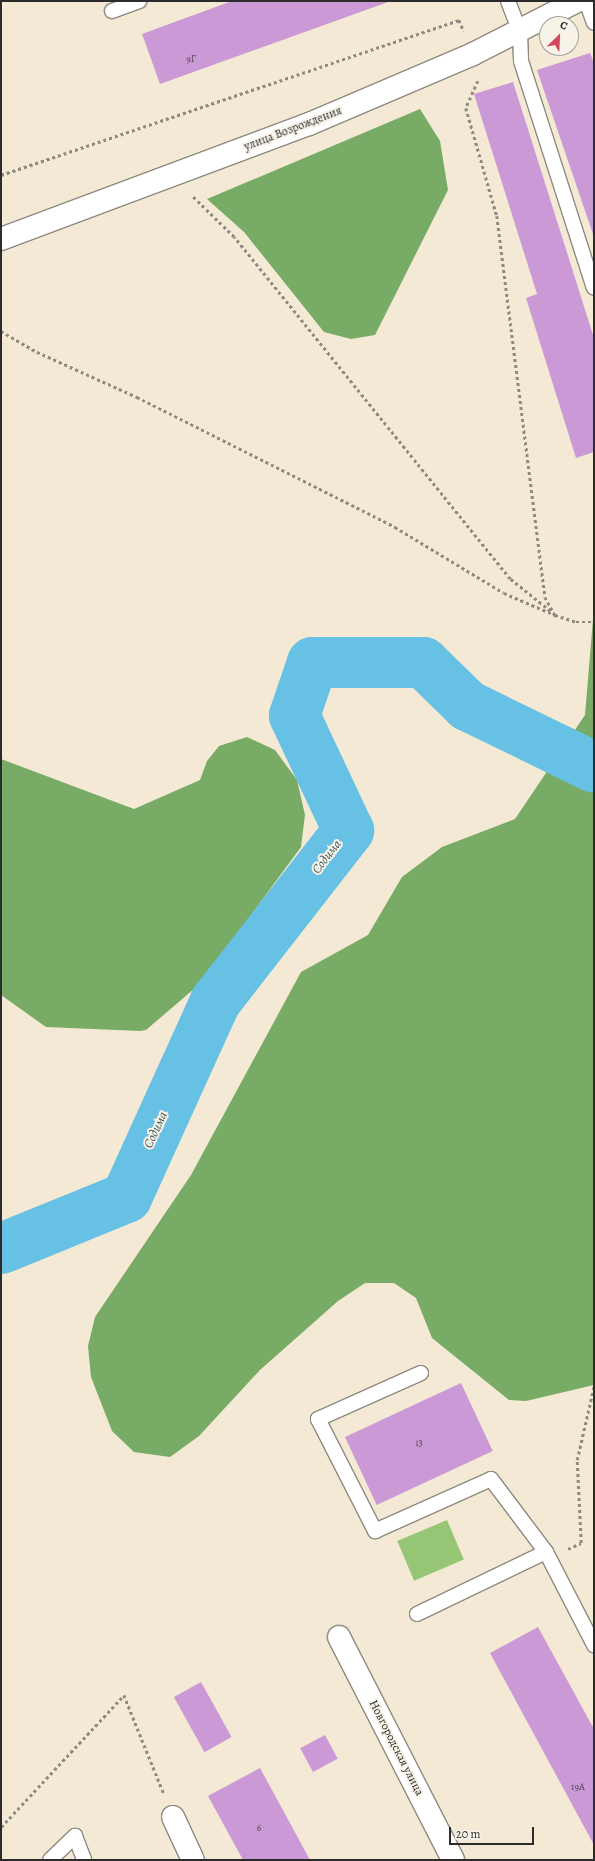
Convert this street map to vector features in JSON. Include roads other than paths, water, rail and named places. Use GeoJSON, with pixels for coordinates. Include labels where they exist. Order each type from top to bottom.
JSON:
{"type":"FeatureCollection","features":[{"type":"Feature","properties":{"kind":"street","name":"улица Возрождения"},"geometry":{"type":"LineString","coordinates":[[1,239],[309,124],[474,54],[520,32],[577,1]]}},
{"type":"Feature","properties":{"kind":"street","name":"Новгородская улица"},"geometry":{"type":"LineString","coordinates":[[340,1637],[453,1860]]}},
{"type":"Feature","properties":{"kind":"street"},"geometry":{"type":"LineString","coordinates":[[173,1818],[193,1860]]}},
{"type":"Feature","properties":{"kind":"lane"},"geometry":{"type":"LineString","coordinates":[[112,11],[139,1]]}},
{"type":"Feature","properties":{"kind":"lane"},"geometry":{"type":"LineString","coordinates":[[508,1],[520,32],[521,61],[594,288]]}},
{"type":"Feature","properties":{"kind":"lane"},"geometry":{"type":"LineString","coordinates":[[586,1],[594,23]]}},
{"type":"Feature","properties":{"kind":"lane"},"geometry":{"type":"LineString","coordinates":[[421,1374],[318,1419],[375,1531],[491,1479],[548,1554],[594,1645]]}},
{"type":"Feature","properties":{"kind":"lane"},"geometry":{"type":"LineString","coordinates":[[417,1614],[548,1554]]}},
{"type":"Feature","properties":{"kind":"lane"},"geometry":{"type":"LineString","coordinates":[[50,1860],[75,1836],[84,1860]]}},
{"type":"Feature","properties":{"kind":"waterway","name":"Содима"},"geometry":{"type":"LineString","coordinates":[[1,1248],[126,1197],[215,1001],[348,830],[294,715],[312,662],[423,662],[467,705],[594,767]]}}]}
